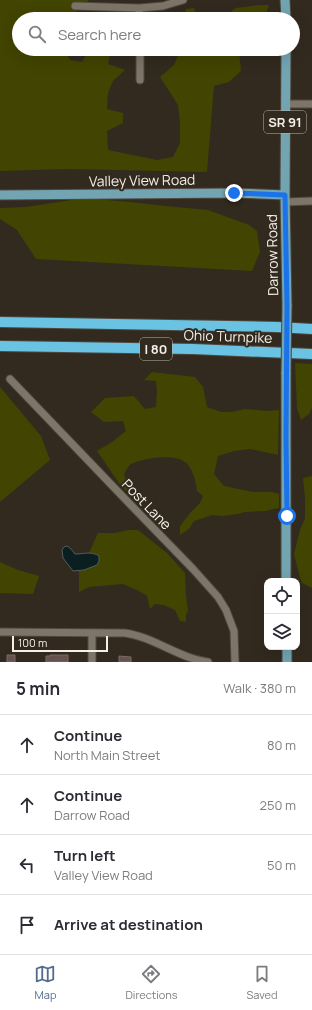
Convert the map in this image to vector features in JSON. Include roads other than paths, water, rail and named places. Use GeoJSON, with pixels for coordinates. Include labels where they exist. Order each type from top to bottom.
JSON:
{"type":"FeatureCollection","features":[{"type":"Feature","properties":{"kind":"highway","name":"Ohio Turnpike"},"geometry":{"type":"LineString","coordinates":[[0,322],[312,328]]}},
{"type":"Feature","properties":{"kind":"highway","name":"Ohio Turnpike"},"geometry":{"type":"LineString","coordinates":[[0,346],[193,349],[312,354]]}},
{"type":"Feature","properties":{"kind":"main road"},"geometry":{"type":"LineString","coordinates":[[285,0],[286,12]]}},
{"type":"Feature","properties":{"kind":"main road","name":"Darrow Road"},"geometry":{"type":"LineString","coordinates":[[286,56],[286,578]]}},
{"type":"Feature","properties":{"kind":"main road","name":"Valley View Road"},"geometry":{"type":"LineString","coordinates":[[0,195],[234,193],[285,198]]}},
{"type":"Feature","properties":{"kind":"main road"},"geometry":{"type":"LineString","coordinates":[[287,650],[287,662]]}},
{"type":"Feature","properties":{"kind":"street"},"geometry":{"type":"LineString","coordinates":[[75,6],[139,8],[163,6],[183,0]]}},
{"type":"Feature","properties":{"kind":"street"},"geometry":{"type":"LineString","coordinates":[[140,56],[140,80]]}},
{"type":"Feature","properties":{"kind":"street"},"geometry":{"type":"LineString","coordinates":[[286,104],[312,104]]}},
{"type":"Feature","properties":{"kind":"street"},"geometry":{"type":"LineString","coordinates":[[285,198],[312,201]]}},
{"type":"Feature","properties":{"kind":"street","name":"Post Lane"},"geometry":{"type":"LineString","coordinates":[[10,379],[120,495],[193,569],[218,597],[226,610],[234,631],[235,662]]}},
{"type":"Feature","properties":{"kind":"street"},"geometry":{"type":"LineString","coordinates":[[0,632],[134,634],[152,640],[189,657],[208,662]]}},
{"type":"Feature","properties":{"kind":"street"},"geometry":{"type":"LineString","coordinates":[[92,633],[92,662]]}},
{"type":"Feature","properties":{"kind":"water"},"geometry":{"type":"Polygon","coordinates":[[[67,546],[75,554],[96,554],[99,556],[97,565],[84,570],[73,571],[63,558],[62,550],[67,546]]]}}]}
